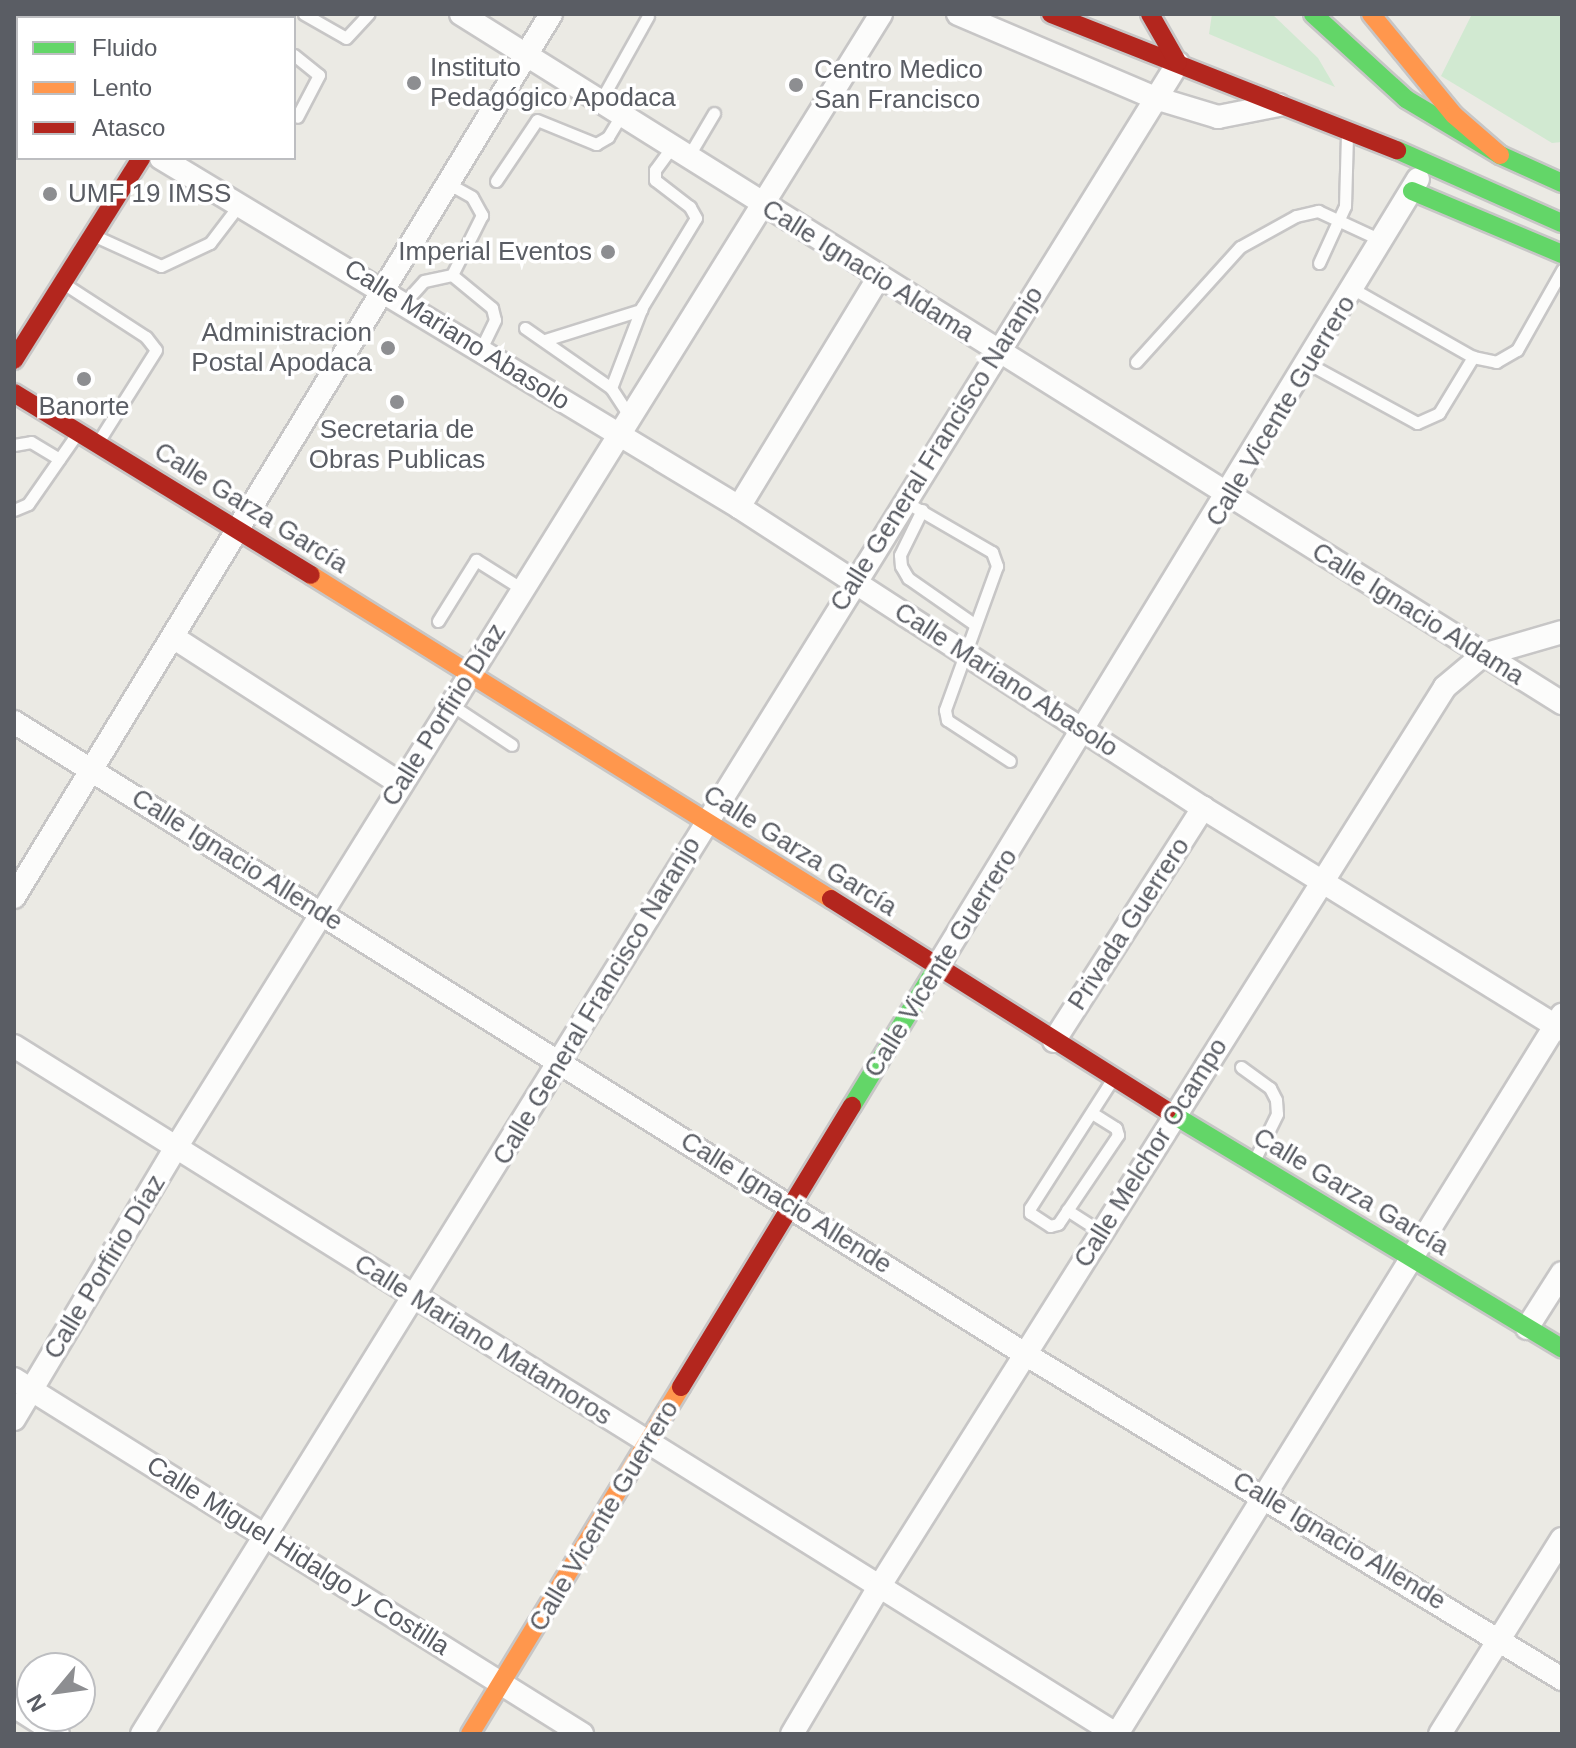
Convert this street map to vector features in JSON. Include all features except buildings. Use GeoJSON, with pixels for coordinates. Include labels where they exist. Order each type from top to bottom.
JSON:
{"type":"FeatureCollection","features":[{"type":"Feature","properties":{"kind":"main road"},"geometry":{"type":"LineString","coordinates":[[1051,14],[1279,105],[1346,128],[1425,166],[1562,223]]}},
{"type":"Feature","properties":{"kind":"main road"},"geometry":{"type":"LineString","coordinates":[[1150,14],[1178,63]]}},
{"type":"Feature","properties":{"kind":"main road"},"geometry":{"type":"LineString","coordinates":[[1313,14],[1406,99],[1500,155],[1562,183]]}},
{"type":"Feature","properties":{"kind":"main road"},"geometry":{"type":"LineString","coordinates":[[1376,19],[1454,115],[1500,155]]}},
{"type":"Feature","properties":{"kind":"main road"},"geometry":{"type":"LineString","coordinates":[[14,360],[140,160]]}},
{"type":"Feature","properties":{"kind":"main road"},"geometry":{"type":"LineString","coordinates":[[1412,191],[1562,254]]}},
{"type":"Feature","properties":{"kind":"main road","name":"Calle Garza García"},"geometry":{"type":"LineString","coordinates":[[14,393],[98,442],[238,533],[470,672],[1174,1116],[1562,1348]]}},
{"type":"Feature","properties":{"kind":"main road","name":"Calle Vicente Guerrero"},"geometry":{"type":"LineString","coordinates":[[470,1734],[937,967]]}},
{"type":"Feature","properties":{"kind":"street","name":"Calle Ignacio Aldama"},"geometry":{"type":"LineString","coordinates":[[461,14],[1562,703]]}},
{"type":"Feature","properties":{"kind":"street"},"geometry":{"type":"LineString","coordinates":[[14,897],[176,639],[551,14]]}},
{"type":"Feature","properties":{"kind":"street","name":"Calle Porfirio Díaz"},"geometry":{"type":"LineString","coordinates":[[14,1419],[23,1384],[323,914],[450,704],[881,14]]}},
{"type":"Feature","properties":{"kind":"street"},"geometry":{"type":"LineString","coordinates":[[958,14],[1155,98],[1218,117],[1279,105]]}},
{"type":"Feature","properties":{"kind":"street","name":"Calle General Francisco Naranjo"},"geometry":{"type":"LineString","coordinates":[[142,1734],[416,1298],[854,581],[913,506],[997,351],[1178,63]]}},
{"type":"Feature","properties":{"kind":"street","name":"Calle Mariano Abasolo"},"geometry":{"type":"LineString","coordinates":[[164,160],[481,349],[625,427],[739,507],[1203,808],[1560,1024]]}},
{"type":"Feature","properties":{"kind":"street","name":"Calle Vicente Guerrero"},"geometry":{"type":"LineString","coordinates":[[937,967],[1355,290],[1425,166]]}},
{"type":"Feature","properties":{"kind":"street"},"geometry":{"type":"LineString","coordinates":[[739,507],[879,277]]}},
{"type":"Feature","properties":{"kind":"street","name":"Calle Melchor Ocampo"},"geometry":{"type":"LineString","coordinates":[[792,1734],[879,1587],[1445,687],[1483,655],[1562,632]]}},
{"type":"Feature","properties":{"kind":"street"},"geometry":{"type":"LineString","coordinates":[[176,639],[401,784]]}},
{"type":"Feature","properties":{"kind":"street","name":"Calle Ignacio Allende"},"geometry":{"type":"LineString","coordinates":[[14,722],[94,769],[1025,1354],[1265,1495],[1562,1679]]}},
{"type":"Feature","properties":{"kind":"street","name":"Privada Guerrero"},"geometry":{"type":"LineString","coordinates":[[1054,1041],[1203,808]]}},
{"type":"Feature","properties":{"kind":"street"},"geometry":{"type":"LineString","coordinates":[[1116,1734],[1560,1024]]}},
{"type":"Feature","properties":{"kind":"street","name":"Calle Mariano Matamoros"},"geometry":{"type":"LineString","coordinates":[[14,1046],[1116,1734]]}},
{"type":"Feature","properties":{"kind":"street"},"geometry":{"type":"LineString","coordinates":[[1527,1328],[1562,1273]]}},
{"type":"Feature","properties":{"kind":"street","name":"Calle Miguel Hidalgo y Costilla"},"geometry":{"type":"LineString","coordinates":[[23,1384],[582,1734]]}},
{"type":"Feature","properties":{"kind":"street"},"geometry":{"type":"LineString","coordinates":[[1440,1734],[1562,1539]]}},
{"type":"Feature","properties":{"kind":"street"},"geometry":{"type":"LineString","coordinates":[[14,1706],[58,1734]]}},
{"type":"Feature","properties":{"kind":"lane"},"geometry":{"type":"LineString","coordinates":[[304,14],[346,38],[368,14]]}},
{"type":"Feature","properties":{"kind":"lane"},"geometry":{"type":"LineString","coordinates":[[600,102],[648,16]]}},
{"type":"Feature","properties":{"kind":"lane"},"geometry":{"type":"LineString","coordinates":[[296,57],[319,75],[297,117]]}},
{"type":"Feature","properties":{"kind":"lane"},"geometry":{"type":"LineString","coordinates":[[611,388],[641,310],[696,218],[690,207],[655,180],[655,170],[679,152],[714,113]]}},
{"type":"Feature","properties":{"kind":"lane"},"geometry":{"type":"LineString","coordinates":[[496,181],[537,120],[596,144],[608,137],[621,115]]}},
{"type":"Feature","properties":{"kind":"lane"},"geometry":{"type":"LineString","coordinates":[[1319,263],[1340,221],[1348,182],[1346,128]]}},
{"type":"Feature","properties":{"kind":"lane"},"geometry":{"type":"LineString","coordinates":[[449,184],[472,197],[482,215],[452,275]]}},
{"type":"Feature","properties":{"kind":"lane"},"geometry":{"type":"LineString","coordinates":[[92,235],[161,266],[210,243],[239,205]]}},
{"type":"Feature","properties":{"kind":"lane"},"geometry":{"type":"LineString","coordinates":[[1136,362],[1228,259],[1256,236],[1305,212],[1318,211],[1383,241]]}},
{"type":"Feature","properties":{"kind":"lane"},"geometry":{"type":"LineString","coordinates":[[1355,290],[1473,357],[1496,362],[1517,350],[1562,270]]}},
{"type":"Feature","properties":{"kind":"lane"},"geometry":{"type":"LineString","coordinates":[[405,302],[424,281],[452,275]]}},
{"type":"Feature","properties":{"kind":"lane"},"geometry":{"type":"LineString","coordinates":[[452,275],[492,308],[495,320],[481,349]]}},
{"type":"Feature","properties":{"kind":"lane"},"geometry":{"type":"LineString","coordinates":[[62,282],[146,337],[156,350],[98,442]]}},
{"type":"Feature","properties":{"kind":"lane"},"geometry":{"type":"LineString","coordinates":[[545,340],[641,310]]}},
{"type":"Feature","properties":{"kind":"lane"},"geometry":{"type":"LineString","coordinates":[[525,328],[611,388],[625,427]]}},
{"type":"Feature","properties":{"kind":"lane"},"geometry":{"type":"LineString","coordinates":[[1309,364],[1417,423],[1439,413],[1473,357]]}},
{"type":"Feature","properties":{"kind":"lane"},"geometry":{"type":"LineString","coordinates":[[14,510],[28,504],[79,431]]}},
{"type":"Feature","properties":{"kind":"lane"},"geometry":{"type":"LineString","coordinates":[[14,445],[31,442],[59,459]]}},
{"type":"Feature","properties":{"kind":"lane"},"geometry":{"type":"LineString","coordinates":[[974,624],[908,578],[901,566],[900,555],[913,506],[992,552],[997,566],[963,652],[945,710],[947,720],[1010,761]]}},
{"type":"Feature","properties":{"kind":"lane"},"geometry":{"type":"LineString","coordinates":[[438,621],[476,560],[522,589]]}},
{"type":"Feature","properties":{"kind":"lane"},"geometry":{"type":"LineString","coordinates":[[450,704],[512,745]]}},
{"type":"Feature","properties":{"kind":"lane"},"geometry":{"type":"LineString","coordinates":[[1241,1067],[1270,1088],[1276,1100],[1277,1114],[1253,1164]]}},
{"type":"Feature","properties":{"kind":"lane"},"geometry":{"type":"LineString","coordinates":[[1092,1113],[1118,1133],[1067,1210],[1052,1227],[1030,1209],[1114,1078]]}},
{"type":"Feature","properties":{"kind":"lane"},"geometry":{"type":"LineString","coordinates":[[1067,1210],[1101,1232]]}},
{"type":"Feature","properties":{"kind":"green space"},"geometry":{"type":"Polygon","coordinates":[[[1212,14],[1272,14],[1318,58],[1335,87],[1209,34],[1212,14]]]}},
{"type":"Feature","properties":{"kind":"green space"},"geometry":{"type":"Polygon","coordinates":[[[1472,14],[1562,14],[1562,142],[1552,143],[1441,76],[1472,14]]]}},
{"type":"Feature","properties":{"kind":"traffic: fast"},"geometry":{"type":"LineString","coordinates":[[1313,14],[1406,99],[1500,155],[1562,183]]}},
{"type":"Feature","properties":{"kind":"traffic: fast"},"geometry":{"type":"LineString","coordinates":[[1397,150],[1562,223]]}},
{"type":"Feature","properties":{"kind":"traffic: fast"},"geometry":{"type":"LineString","coordinates":[[1412,191],[1562,254]]}},
{"type":"Feature","properties":{"kind":"traffic: fast"},"geometry":{"type":"LineString","coordinates":[[852,1106],[937,967]]}},
{"type":"Feature","properties":{"kind":"traffic: fast"},"geometry":{"type":"LineString","coordinates":[[1167,1111],[1562,1348]]}},
{"type":"Feature","properties":{"kind":"traffic: slow"},"geometry":{"type":"LineString","coordinates":[[1371,14],[1454,115],[1500,155]]}},
{"type":"Feature","properties":{"kind":"traffic: slow"},"geometry":{"type":"LineString","coordinates":[[311,575],[831,899]]}},
{"type":"Feature","properties":{"kind":"traffic: slow"},"geometry":{"type":"LineString","coordinates":[[470,1734],[681,1387]]}},
{"type":"Feature","properties":{"kind":"traffic: jam"},"geometry":{"type":"LineString","coordinates":[[1051,14],[1397,150]]}},
{"type":"Feature","properties":{"kind":"traffic: jam"},"geometry":{"type":"LineString","coordinates":[[1150,14],[1178,63]]}},
{"type":"Feature","properties":{"kind":"traffic: jam"},"geometry":{"type":"LineString","coordinates":[[14,360],[140,160]]}},
{"type":"Feature","properties":{"kind":"traffic: jam"},"geometry":{"type":"LineString","coordinates":[[14,393],[311,575]]}},
{"type":"Feature","properties":{"kind":"traffic: jam"},"geometry":{"type":"LineString","coordinates":[[831,899],[1167,1111]]}},
{"type":"Feature","properties":{"kind":"traffic: jam"},"geometry":{"type":"LineString","coordinates":[[681,1387],[852,1106]]}},
{"type":"Feature","properties":{"kind":"place","name":"Instituto Pedagógico Apodaca"},"geometry":{"type":"Point","coordinates":[414,83]}},
{"type":"Feature","properties":{"kind":"place","name":"Centro Medico San Francisco"},"geometry":{"type":"Point","coordinates":[796,85]}},
{"type":"Feature","properties":{"kind":"place","name":"UMF 19 IMSS"},"geometry":{"type":"Point","coordinates":[50,194]}},
{"type":"Feature","properties":{"kind":"place","name":"Imperial Eventos"},"geometry":{"type":"Point","coordinates":[608,252]}},
{"type":"Feature","properties":{"kind":"place","name":"Administracion Postal Apodaca"},"geometry":{"type":"Point","coordinates":[388,348]}},
{"type":"Feature","properties":{"kind":"place","name":"Banorte"},"geometry":{"type":"Point","coordinates":[84,379]}},
{"type":"Feature","properties":{"kind":"place","name":"Secretaria de Obras Publicas"},"geometry":{"type":"Point","coordinates":[397,402]}}]}
